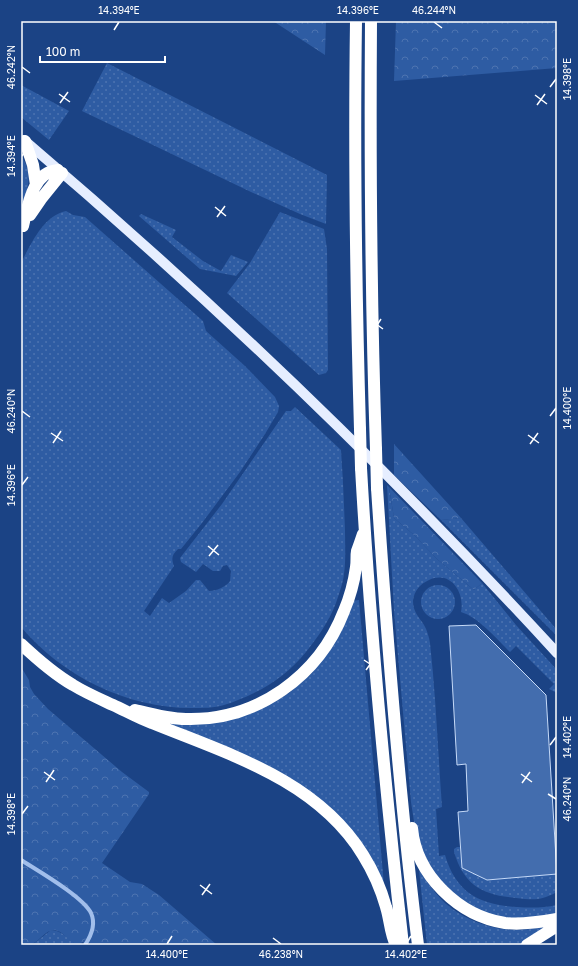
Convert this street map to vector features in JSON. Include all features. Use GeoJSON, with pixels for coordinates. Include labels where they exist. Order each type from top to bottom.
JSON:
{"type":"FeatureCollection","features":[{"type":"Feature","properties":{"kind":"highway"},"geometry":{"type":"LineString","coordinates":[[356,21],[354,134],[356,274],[360,429],[365,530],[386,796],[403,945]]}},
{"type":"Feature","properties":{"kind":"highway"},"geometry":{"type":"LineString","coordinates":[[371,21],[372,325],[377,488],[388,652],[401,794],[418,945]]}},
{"type":"Feature","properties":{"kind":"highway"},"geometry":{"type":"LineString","coordinates":[[23,139],[33,165],[36,185]]}},
{"type":"Feature","properties":{"kind":"highway"},"geometry":{"type":"LineString","coordinates":[[52,170],[60,171],[40,199],[22,228],[36,185],[47,173],[52,170]]}},
{"type":"Feature","properties":{"kind":"highway"},"geometry":{"type":"LineString","coordinates":[[114,705],[185,719],[206,718],[241,711],[259,704],[281,692],[304,672],[334,632],[344,611],[353,585],[357,552],[365,530]]}},
{"type":"Feature","properties":{"kind":"highway"},"geometry":{"type":"LineString","coordinates":[[21,644],[54,673],[95,698],[265,771],[293,786],[319,805],[342,828],[363,854],[386,905],[396,945]]}},
{"type":"Feature","properties":{"kind":"highway"},"geometry":{"type":"LineString","coordinates":[[401,794],[411,813],[413,839],[422,860],[437,884],[447,896],[476,914],[504,922],[520,924],[557,919]]}},
{"type":"Feature","properties":{"kind":"highway"},"geometry":{"type":"LineString","coordinates":[[528,945],[557,926]]}},
{"type":"Feature","properties":{"kind":"main road"},"geometry":{"type":"LineString","coordinates":[[23,139],[192,288],[338,427],[483,573],[557,653]]}},
{"type":"Feature","properties":{"kind":"street"},"geometry":{"type":"LineString","coordinates":[[21,860],[64,888],[82,902],[91,913],[93,927],[85,945]]}},
{"type":"Feature","properties":{"kind":"green space"},"geometry":{"type":"Polygon","coordinates":[[[273,21],[326,21],[325,55],[273,21]]]}},
{"type":"Feature","properties":{"kind":"green space"},"geometry":{"type":"Polygon","coordinates":[[[396,21],[557,21],[557,68],[394,81],[396,21]]]}},
{"type":"Feature","properties":{"kind":"green space"},"geometry":{"type":"Polygon","coordinates":[[[107,63],[327,175],[326,224],[251,192],[82,111],[107,63]]]}},
{"type":"Feature","properties":{"kind":"green space"},"geometry":{"type":"Polygon","coordinates":[[[21,85],[69,111],[49,140],[21,117],[21,85]]]}},
{"type":"Feature","properties":{"kind":"green space"},"geometry":{"type":"Polygon","coordinates":[[[21,156],[25,162],[29,175],[28,188],[21,209],[21,156]]]}},
{"type":"Feature","properties":{"kind":"green space"},"geometry":{"type":"Polygon","coordinates":[[[66,211],[73,215],[85,217],[203,321],[206,331],[245,366],[275,397],[279,406],[278,412],[265,434],[240,472],[181,549],[178,549],[174,553],[172,559],[174,566],[144,611],[150,616],[162,598],[169,603],[186,591],[196,580],[200,580],[209,591],[221,588],[230,581],[231,571],[227,565],[223,566],[220,571],[213,571],[203,564],[196,572],[181,562],[180,558],[222,504],[286,411],[291,411],[295,407],[341,450],[345,563],[342,585],[333,610],[315,641],[291,668],[267,686],[248,696],[227,704],[205,708],[170,707],[145,703],[122,696],[99,687],[77,675],[38,645],[21,627],[21,263],[44,225],[58,214],[66,211]]]}},
{"type":"Feature","properties":{"kind":"green space"},"geometry":{"type":"Polygon","coordinates":[[[280,212],[324,229],[327,249],[328,370],[326,373],[319,375],[227,293],[250,263],[280,212]]]}},
{"type":"Feature","properties":{"kind":"green space"},"geometry":{"type":"Polygon","coordinates":[[[141,214],[176,230],[172,237],[203,261],[221,271],[231,255],[248,262],[236,276],[200,269],[139,216],[141,214]]]}},
{"type":"Feature","properties":{"kind":"green space"},"geometry":{"type":"Polygon","coordinates":[[[394,444],[461,518],[441,520],[394,475],[394,444]]]}},
{"type":"Feature","properties":{"kind":"green space"},"geometry":{"type":"Polygon","coordinates":[[[387,485],[389,487],[394,518],[414,535],[437,559],[474,590],[482,583],[516,625],[557,670],[557,693],[549,689],[554,684],[516,646],[510,652],[481,623],[461,612],[461,598],[455,585],[450,581],[444,578],[429,580],[420,586],[416,591],[413,605],[425,627],[430,643],[434,684],[442,807],[436,809],[439,856],[445,855],[456,879],[463,888],[481,900],[504,906],[517,907],[537,908],[557,905],[557,914],[530,919],[498,918],[466,905],[437,879],[417,841],[411,802],[394,611],[387,485]]]}},
{"type":"Feature","properties":{"kind":"green space"},"geometry":{"type":"Polygon","coordinates":[[[389,487],[482,583],[474,590],[437,559],[414,535],[394,518],[389,487]]]}},
{"type":"Feature","properties":{"kind":"green space"},"geometry":{"type":"Polygon","coordinates":[[[461,518],[557,630],[557,636],[441,520],[461,518]]]}},
{"type":"Feature","properties":{"kind":"green space"},"geometry":{"type":"Polygon","coordinates":[[[435,585],[441,585],[450,590],[454,596],[454,608],[450,614],[441,619],[435,619],[426,614],[421,605],[421,599],[426,590],[435,585]]]}},
{"type":"Feature","properties":{"kind":"green space"},"geometry":{"type":"Polygon","coordinates":[[[359,600],[384,885],[330,811],[169,724],[252,713],[289,693],[312,673],[321,661],[352,601],[359,600]]]}},
{"type":"Feature","properties":{"kind":"green space"},"geometry":{"type":"Polygon","coordinates":[[[21,667],[29,680],[30,687],[34,694],[48,709],[122,772],[149,792],[102,863],[130,882],[142,884],[159,895],[217,945],[85,945],[82,942],[81,945],[74,943],[58,931],[54,930],[48,932],[33,944],[21,945],[21,667]]]}},
{"type":"Feature","properties":{"kind":"green space"},"geometry":{"type":"Polygon","coordinates":[[[460,847],[462,868],[487,880],[557,874],[557,892],[541,898],[522,899],[504,897],[484,891],[469,880],[463,873],[454,852],[454,849],[460,847]]]}},
{"type":"Feature","properties":{"kind":"green space"},"geometry":{"type":"Polygon","coordinates":[[[419,870],[442,900],[466,917],[485,925],[504,929],[514,930],[545,927],[520,945],[427,945],[419,870]]]}},
{"type":"Feature","properties":{"kind":"green space"},"geometry":{"type":"Polygon","coordinates":[[[51,930],[62,933],[77,945],[32,945],[51,930]]]}},
{"type":"Feature","properties":{"kind":"building"},"geometry":{"type":"Polygon","coordinates":[[[476,625],[546,695],[557,874],[487,880],[462,868],[458,812],[468,811],[466,764],[457,765],[449,626],[476,625]]]}}]}
